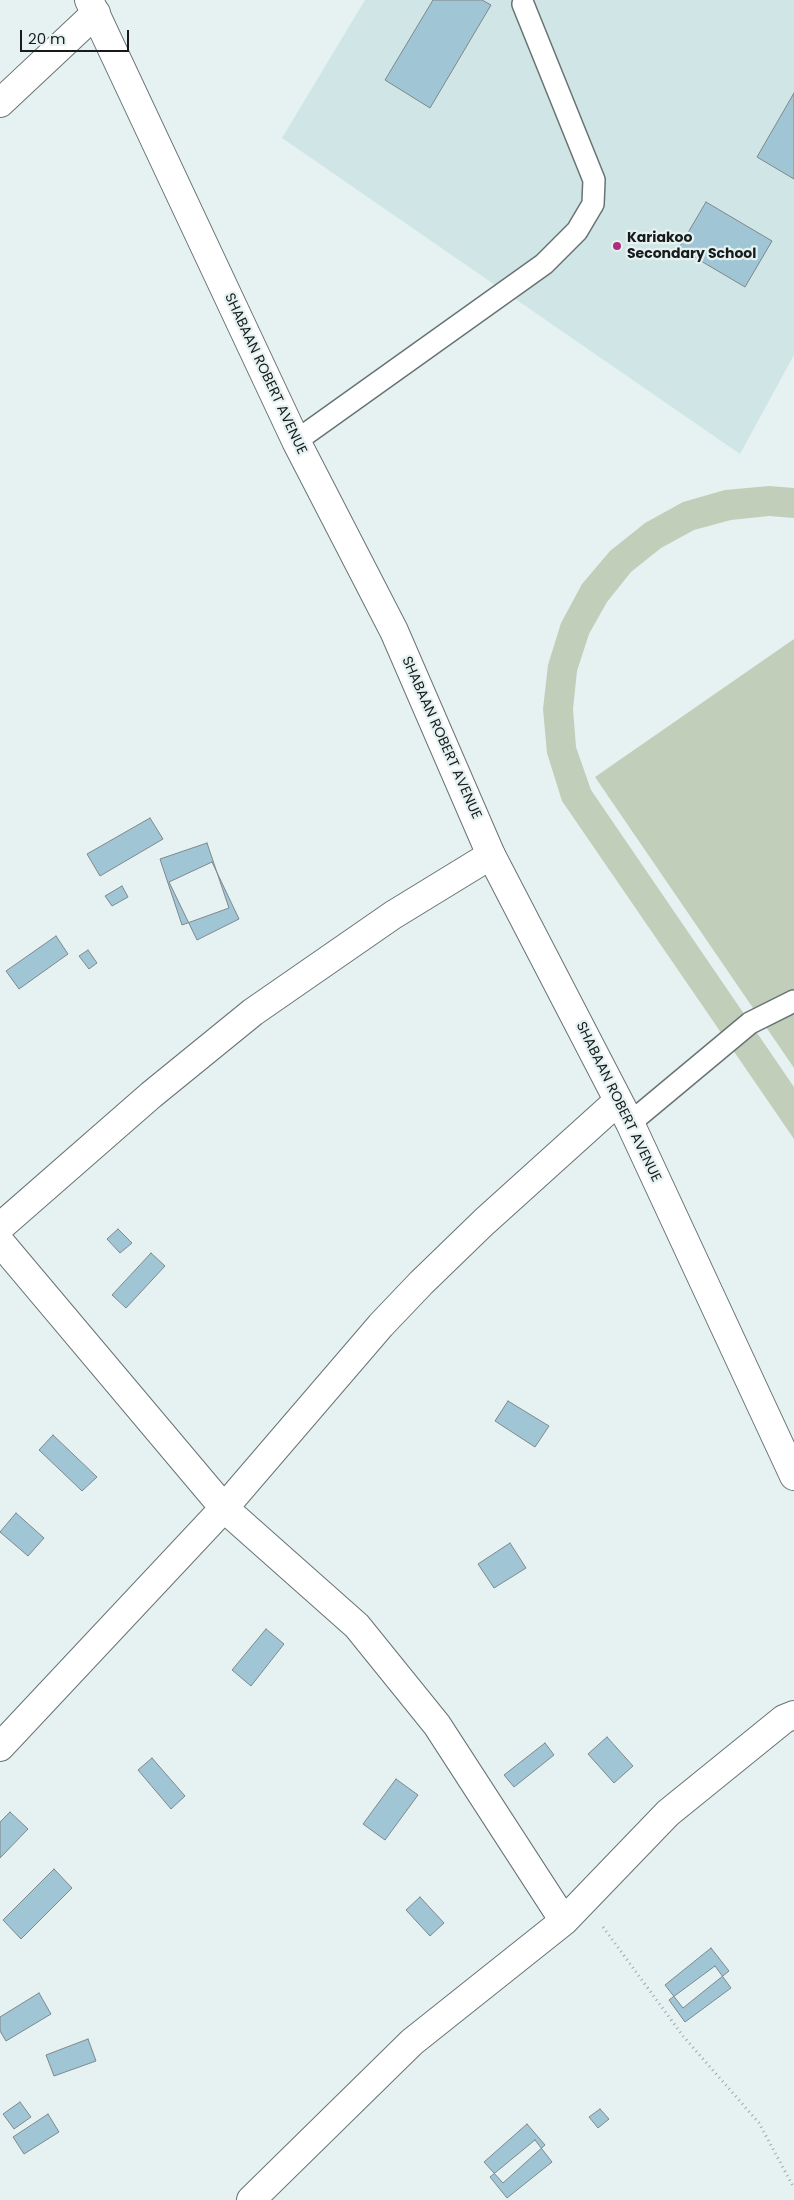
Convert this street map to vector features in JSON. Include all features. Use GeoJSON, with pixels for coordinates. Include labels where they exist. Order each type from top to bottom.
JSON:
{"type":"FeatureCollection","features":[{"type":"Feature","properties":{"kind":"street","name":"SHABAAN ROBERT AVENUE"},"geometry":{"type":"LineString","coordinates":[[92,6],[296,441],[394,631],[491,855],[624,1112],[794,1476]]}},
{"type":"Feature","properties":{"kind":"street"},"geometry":{"type":"LineString","coordinates":[[0,103],[92,6]]}},
{"type":"Feature","properties":{"kind":"street"},"geometry":{"type":"LineString","coordinates":[[0,1227],[151,1095],[253,1012],[393,915],[491,855]]}},
{"type":"Feature","properties":{"kind":"street"},"geometry":{"type":"LineString","coordinates":[[0,1747],[224,1508],[382,1325],[421,1283],[484,1222],[624,1112]]}},
{"type":"Feature","properties":{"kind":"street"},"geometry":{"type":"LineString","coordinates":[[0,1242],[224,1508],[356,1626],[437,1725],[564,1921]]}},
{"type":"Feature","properties":{"kind":"street"},"geometry":{"type":"LineString","coordinates":[[251,2200],[412,2042],[564,1921],[668,1814],[784,1719],[794,1715]]}},
{"type":"Feature","properties":{"kind":"lane"},"geometry":{"type":"LineString","coordinates":[[296,441],[544,264],[577,231],[594,204],[594,180],[522,4]]}},
{"type":"Feature","properties":{"kind":"lane"},"geometry":{"type":"LineString","coordinates":[[624,1112],[750,1023],[794,1001]]}},
{"type":"Feature","properties":{"kind":"path"},"geometry":{"type":"LineString","coordinates":[[584,1900],[683,2036],[759,2123],[794,2188]]}},
{"type":"Feature","properties":{"kind":"shaded area","name":"Kariakoo Secondary School"},"geometry":{"type":"Polygon","coordinates":[[[365,0],[794,0],[794,355],[740,454],[282,138],[365,0]]]}},
{"type":"Feature","properties":{"kind":"green space"},"geometry":{"type":"Polygon","coordinates":[[[769,486],[794,488],[794,518],[769,516],[731,520],[694,530],[661,548],[631,572],[607,602],[589,634],[577,671],[573,709],[576,747],[591,790],[794,1087],[794,1139],[562,801],[547,753],[543,709],[548,665],[561,623],[582,584],[610,551],[645,523],[683,502],[725,490],[769,486]]]}},
{"type":"Feature","properties":{"kind":"green space"},"geometry":{"type":"Polygon","coordinates":[[[794,639],[794,1068],[595,777],[794,639]]]}},
{"type":"Feature","properties":{"kind":"building"},"geometry":{"type":"Polygon","coordinates":[[[433,0],[482,0],[491,5],[430,108],[385,80],[433,0]]]}},
{"type":"Feature","properties":{"kind":"building"},"geometry":{"type":"Polygon","coordinates":[[[794,93],[794,179],[757,157],[794,93]]]}},
{"type":"Feature","properties":{"kind":"building"},"geometry":{"type":"Polygon","coordinates":[[[706,202],[772,241],[745,287],[679,248],[706,202]]]}},
{"type":"Feature","properties":{"kind":"building"},"geometry":{"type":"Polygon","coordinates":[[[150,818],[163,839],[100,876],[87,854],[150,818]]]}},
{"type":"Feature","properties":{"kind":"building"},"geometry":{"type":"Polygon","coordinates":[[[207,843],[229,908],[182,925],[160,859],[207,843]]]}},
{"type":"Feature","properties":{"kind":"building"},"geometry":{"type":"Polygon","coordinates":[[[212,862],[239,919],[197,940],[169,882],[212,862]]]}},
{"type":"Feature","properties":{"kind":"building"},"geometry":{"type":"Polygon","coordinates":[[[122,886],[128,897],[112,906],[105,896],[122,886]]]}},
{"type":"Feature","properties":{"kind":"building"},"geometry":{"type":"Polygon","coordinates":[[[56,936],[68,954],[19,989],[6,971],[56,936]]]}},
{"type":"Feature","properties":{"kind":"building"},"geometry":{"type":"Polygon","coordinates":[[[88,950],[97,963],[89,969],[79,956],[88,950]]]}},
{"type":"Feature","properties":{"kind":"building"},"geometry":{"type":"Polygon","coordinates":[[[118,1229],[132,1243],[120,1253],[107,1239],[118,1229]]]}},
{"type":"Feature","properties":{"kind":"building"},"geometry":{"type":"Polygon","coordinates":[[[151,1253],[165,1266],[126,1308],[112,1295],[151,1253]]]}},
{"type":"Feature","properties":{"kind":"building"},"geometry":{"type":"Polygon","coordinates":[[[508,1401],[549,1426],[535,1447],[495,1421],[508,1401]]]}},
{"type":"Feature","properties":{"kind":"building"},"geometry":{"type":"Polygon","coordinates":[[[53,1435],[97,1477],[82,1491],[39,1450],[53,1435]]]}},
{"type":"Feature","properties":{"kind":"building"},"geometry":{"type":"Polygon","coordinates":[[[16,1513],[44,1538],[28,1556],[0,1532],[16,1513]]]}},
{"type":"Feature","properties":{"kind":"building"},"geometry":{"type":"Polygon","coordinates":[[[510,1543],[526,1568],[494,1588],[478,1564],[510,1543]]]}},
{"type":"Feature","properties":{"kind":"building"},"geometry":{"type":"Polygon","coordinates":[[[266,1629],[284,1644],[251,1686],[232,1670],[266,1629]]]}},
{"type":"Feature","properties":{"kind":"building"},"geometry":{"type":"Polygon","coordinates":[[[607,1737],[633,1766],[614,1783],[588,1754],[607,1737]]]}},
{"type":"Feature","properties":{"kind":"building"},"geometry":{"type":"Polygon","coordinates":[[[545,1743],[554,1755],[514,1787],[504,1775],[545,1743]]]}},
{"type":"Feature","properties":{"kind":"building"},"geometry":{"type":"Polygon","coordinates":[[[152,1758],[185,1796],[171,1809],[138,1770],[152,1758]]]}},
{"type":"Feature","properties":{"kind":"building"},"geometry":{"type":"Polygon","coordinates":[[[396,1779],[418,1795],[385,1840],[363,1824],[396,1779]]]}},
{"type":"Feature","properties":{"kind":"building"},"geometry":{"type":"Polygon","coordinates":[[[10,1812],[28,1829],[0,1858],[0,1822],[10,1812]]]}},
{"type":"Feature","properties":{"kind":"building"},"geometry":{"type":"Polygon","coordinates":[[[54,1869],[72,1888],[21,1939],[3,1920],[54,1869]]]}},
{"type":"Feature","properties":{"kind":"building"},"geometry":{"type":"Polygon","coordinates":[[[420,1897],[444,1923],[430,1936],[406,1910],[420,1897]]]}},
{"type":"Feature","properties":{"kind":"building"},"geometry":{"type":"Polygon","coordinates":[[[711,1948],[729,1971],[683,2008],[665,1985],[711,1948]]]}},
{"type":"Feature","properties":{"kind":"building"},"geometry":{"type":"Polygon","coordinates":[[[715,1966],[731,1988],[685,2022],[669,2000],[715,1966]]]}},
{"type":"Feature","properties":{"kind":"building"},"geometry":{"type":"Polygon","coordinates":[[[39,1993],[51,2014],[6,2041],[0,2031],[0,2017],[39,1993]]]}},
{"type":"Feature","properties":{"kind":"building"},"geometry":{"type":"Polygon","coordinates":[[[88,2039],[96,2061],[54,2076],[46,2055],[88,2039]]]}},
{"type":"Feature","properties":{"kind":"building"},"geometry":{"type":"Polygon","coordinates":[[[20,2102],[31,2117],[14,2129],[3,2114],[20,2102]]]}},
{"type":"Feature","properties":{"kind":"building"},"geometry":{"type":"Polygon","coordinates":[[[600,2109],[609,2119],[598,2128],[589,2117],[600,2109]]]}},
{"type":"Feature","properties":{"kind":"building"},"geometry":{"type":"Polygon","coordinates":[[[48,2114],[59,2132],[24,2154],[13,2137],[48,2114]]]}},
{"type":"Feature","properties":{"kind":"building"},"geometry":{"type":"Polygon","coordinates":[[[527,2124],[545,2145],[503,2183],[484,2162],[527,2124]]]}},
{"type":"Feature","properties":{"kind":"building"},"geometry":{"type":"Polygon","coordinates":[[[535,2140],[552,2162],[507,2198],[490,2177],[535,2140]]]}},
{"type":"Feature","properties":{"kind":"place","name":"Kariakoo Secondary School"},"geometry":{"type":"Point","coordinates":[617,246]}}]}
